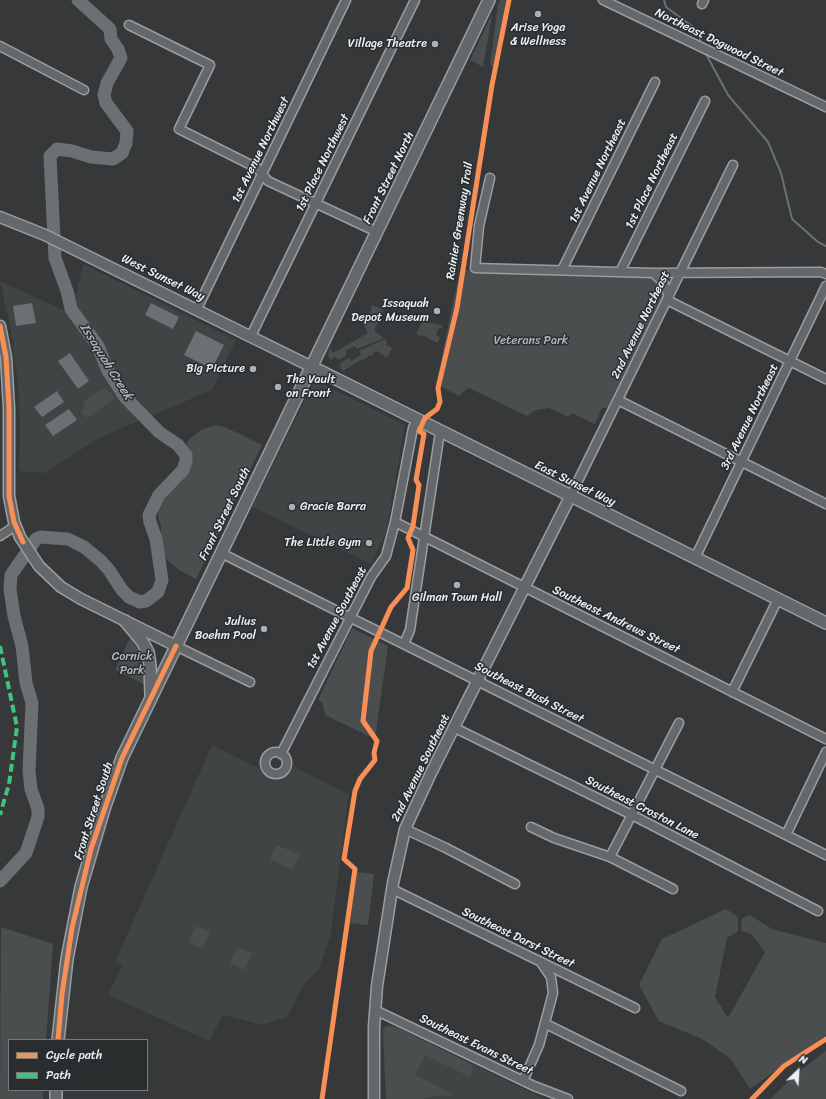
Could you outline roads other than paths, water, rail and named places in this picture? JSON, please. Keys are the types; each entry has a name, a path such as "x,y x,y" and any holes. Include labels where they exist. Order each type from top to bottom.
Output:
{"main road":[{"name":"Front Street North","path":"312,367 489,0"},
{"name":"East Sunset Way","path":"312,367 570,497 826,623"},
{"name":"Front Street South","path":"58,1039 62,994 72,928 91,849 122,758 312,367"},
{"path":"126,621 142,640 148,652 151,697"}],"street":[{"name":"1st Avenue Northwest","path":"197,310 346,0"},
{"name":"1st Place Northwest","path":"251,336 317,204 415,0"},
{"name":"Northeast Dogwood Street","path":"603,0 826,107"},
{"path":"129,24 210,65 179,129 257,168 268,181 377,232"},
{"path":"0,46 84,90"},
{"name":"1st Avenue Northeast","path":"562,270 655,82"},
{"name":"1st Place Northeast","path":"620,272 704,101"},
{"name":"2nd Avenue Northeast","path":"570,497 733,165"},
{"path":"490,178 479,226 474,268 680,274 821,272 826,274"},
{"name":"West Sunset Way","path":"0,217 45,235 312,367"},
{"path":"654,273 663,282 668,298 826,379"},
{"name":"3rd Avenue Northeast","path":"695,558 826,286"},
{"path":"0,326 6,357 9,408 10,430 8,485 16,526 23,542 46,574 61,587 77,597 250,682"},
{"path":"618,400 826,504"},
{"name":"1st Avenue Southeast","path":"281,754 373,573 382,564 386,556 396,522 413,428 417,420"},
{"path":"404,644 410,630 440,432"},
{"name":"2nd Avenue Southeast","path":"374,1099 375,1010 381,955 392,889 405,829 422,791 570,497"},
{"name":"Southeast Andrews Street","path":"396,522 423,537 826,739"},
{"path":"0,536 16,526"},
{"name":"Southeast Bush Street","path":"221,553 826,855"},
{"path":"732,692 778,599"},
{"path":"610,856 679,723"},
{"name":"Southeast Croston Lane","path":"455,728 632,815 818,911"},
{"path":"786,835 826,752"},
{"path":"531,827 554,838 610,856 672,889"},
{"path":"405,829 446,848 515,884"},
{"name":"Southeast Darst Street","path":"392,889 635,1008"},
{"path":"523,1081 546,1024 552,1001 553,986 547,969 535,960"},
{"name":"Southeast Evans Street","path":"375,1010 523,1081 568,1099"},
{"path":"546,1024 681,1091"}],"waterway":[{"name":"Issaquah Creek","path":"0,881 26,853 38,817 38,809 31,789 29,771 32,703 26,683 22,646 14,616 10,589 11,575 36,539 40,537 68,539 84,547 101,561 109,570 122,590 129,597 140,602 146,601 158,592 162,580 156,539 149,515 159,495 183,470 186,461 186,455 178,445 159,432 125,397 108,371 98,346 71,309 67,291 55,258 50,156 57,149 72,151 91,157 113,159 122,153 126,143 127,131 106,103 104,95 107,83 121,58 118,49 111,39 110,29 78,0"},
{"path":"664,0 666,7 696,29 702,44"},
{"path":"705,52 728,95 768,142 781,173 792,219 818,242 826,246"}],"place":[{"name":"Arise Yoga & Wellness","path":"538,14"},
{"name":"Village Theatre","path":"435,44"},
{"name":"Issaquah Depot Museum","path":"437,311"},
{"name":"Big Picture","path":"253,369"},
{"name":"The Vault on Front","path":"278,387"},
{"name":"Gracie Barra","path":"292,507"},
{"name":"The Little Gym","path":"369,543"},
{"name":"Gilman Town Hall","path":"457,585"},
{"name":"Julius Boehm Pool","path":"264,629"}],"park label":[{"name":"Veterans Park","path":"531,341"},
{"name":"Cornick Park","path":"132,664"}]}
